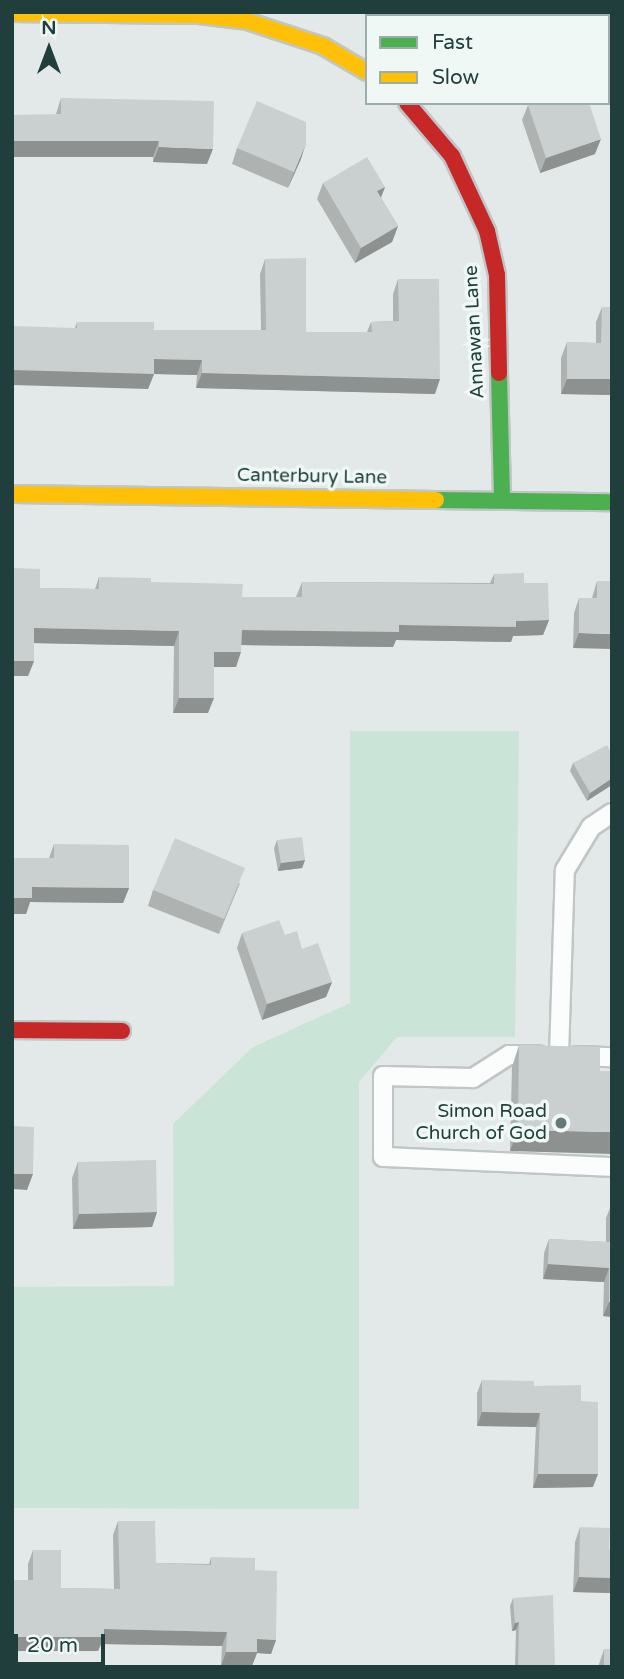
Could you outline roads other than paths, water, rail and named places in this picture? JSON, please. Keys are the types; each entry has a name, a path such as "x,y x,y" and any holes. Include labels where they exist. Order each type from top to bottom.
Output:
{"street":[{"path":"12,13 199,15 247,21 323,46 365,71"},
{"name":"Annawan Lane","path":"409,105 452,156 487,231 497,275 502,500"},
{"name":"Canterbury Lane","path":"12,494 612,502"},
{"path":"12,1030 122,1031"}],"lane":[{"path":"559,1056 565,870 591,827 612,813"},
{"path":"612,1057 509,1055 473,1078 383,1076 383,1157 612,1167"}],"place":[{"name":"Simon Road Church of God","path":"561,1123"}]}
